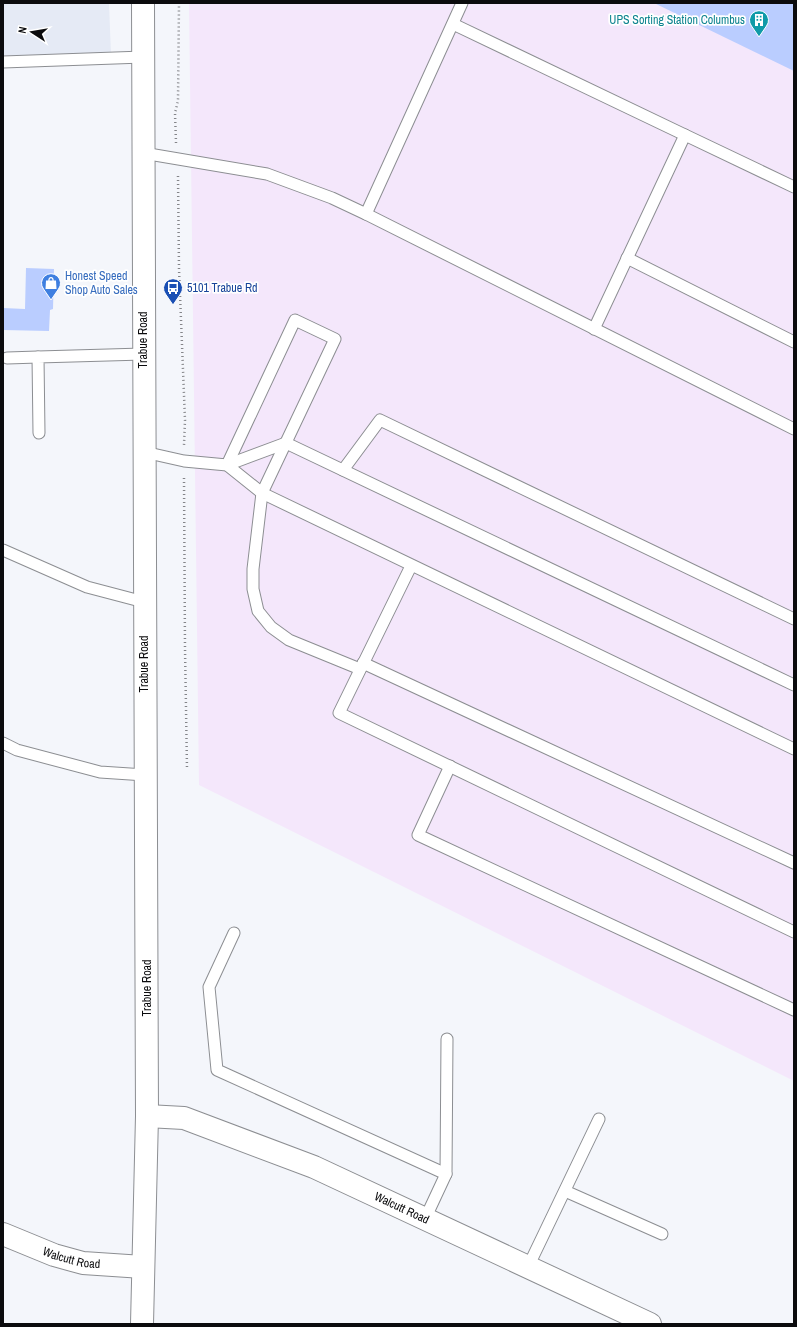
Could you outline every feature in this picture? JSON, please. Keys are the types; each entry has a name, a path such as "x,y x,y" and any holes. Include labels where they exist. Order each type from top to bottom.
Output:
{"main road":[{"name":"Trabue Road","path":"142,1324 147,1116 143,354 143,3"},
{"name":"Walcutt Road","path":"147,1116 184,1118 314,1167 650,1324"},
{"name":"Walcutt Road","path":"4,1236 54,1255 83,1263 143,1267"}],"lane":[{"path":"366,214 462,3"},
{"path":"453,24 794,186"},
{"path":"3,62 143,57"},
{"path":"594,329 685,135"},
{"path":"143,153 267,174 332,198 794,429"},
{"path":"627,258 794,342"},
{"path":"227,465 295,320 335,339 262,493 253,569 254,589 258,610 271,627 289,640 362,666 794,863"},
{"path":"7,358 143,354"},
{"path":"38,357 39,433"},
{"path":"343,470 380,420 794,619"},
{"path":"144,452 184,461 227,465 286,443 794,685"},
{"path":"227,465 262,493 794,749"},
{"path":"3,550 87,587 144,602"},
{"path":"411,566 339,713 794,932"},
{"path":"3,743 17,750 100,772 145,775"},
{"path":"450,766 418,835 794,1010"},
{"path":"234,933 209,987 217,1070 446,1174"},
{"path":"425,1219 446,1174 447,1039"},
{"path":"528,1268 599,1119"},
{"path":"565,1191 662,1234"}],"path":[{"path":"178,3 178,101 175,113 185,420 185,648 187,769"}],"shaded area":[{"path":"3,3 109,3 111,55 3,56"},
{"path":"189,3 794,3 794,1081 199,785"}],"building":[{"name":"UPS Sorting Station Columbus","path":"654,3 794,3 794,71"},
{"path":"26,268 54,269 53,309 50,310 49,331 3,330 3,308 25,309"}],"place":[{"name":"UPS Sorting Station Columbus","path":"759,37"},
{"name":"Honest Speed Shop Auto Sales","path":"51,300"},
{"name":"5101 Trabue Rd","path":"173,305"}]}
